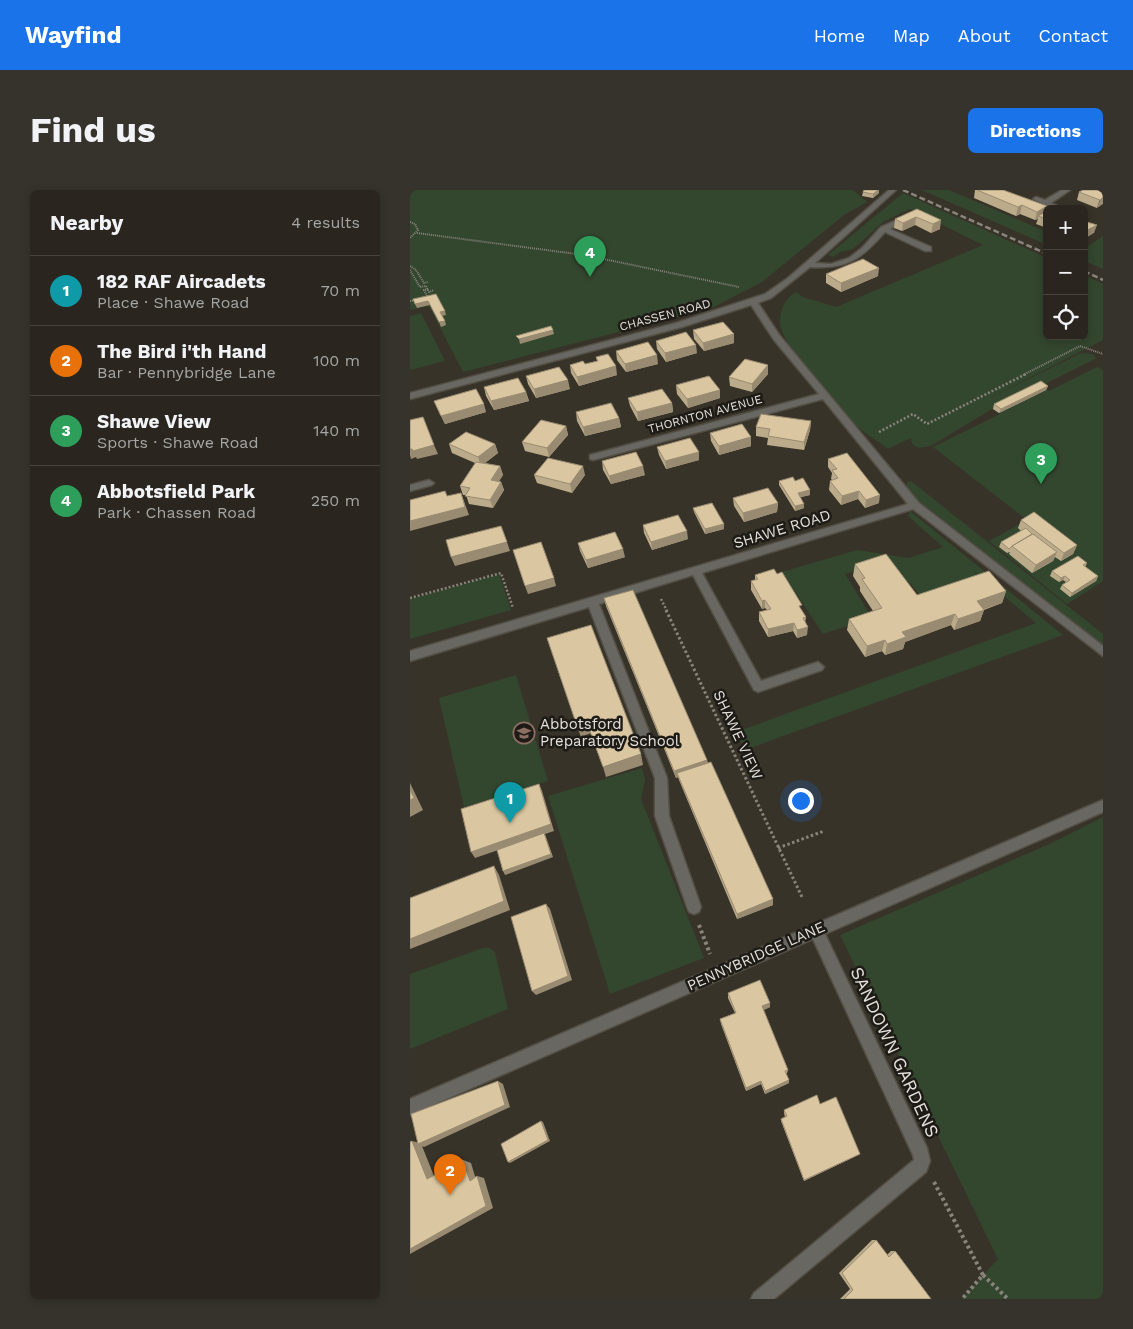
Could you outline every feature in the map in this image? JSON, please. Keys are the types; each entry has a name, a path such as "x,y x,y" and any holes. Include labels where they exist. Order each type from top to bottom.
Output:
{"street":[{"path":"1045,203 1067,190"},
{"name":"CHASSEN ROAD","path":"410,396 679,325 753,302 781,288 890,192"},
{"path":"1036,199 1050,205"},
{"path":"807,265 831,266 852,260 865,250 884,229 910,216"},
{"path":"884,229 928,249"},
{"path":"753,302 777,338 823,396 915,505 1103,652"},
{"name":"THORNTON AVENUE","path":"593,456 823,396"},
{"path":"410,488 429,483"},
{"name":"SHAWE ROAD","path":"410,656 915,505"},
{"path":"696,571 758,687 818,667"},
{"path":"593,602 661,778 662,816 694,908"},
{"name":"PENNYBRIDGE LANE","path":"410,1108 1103,806"},
{"name":"SANDOWN GARDENS","path":"760,1299 920,1166 922,1161 921,1154 816,930"}],"path":[{"path":"410,222 418,227 417,233"},
{"path":"410,238 417,233 584,255 744,288"},
{"path":"410,266 416,270 424,283 428,282"},
{"path":"410,270 420,287 426,286 429,292 434,290"},
{"path":"428,289 424,290 428,298"},
{"path":"410,301 432,297"},
{"path":"860,440 913,414 927,424 1080,346 1103,354"},
{"path":"410,598 501,573 518,625"},
{"name":"SHAWE VIEW","path":"654,584 802,897"},
{"path":"778,848 824,831"},
{"path":"694,908 717,973"},
{"path":"922,1161 983,1276 1008,1299"},
{"path":"962,1299 983,1276"}],"green space":[{"path":"410,190 853,190 867,202 844,215 762,282 712,308 463,372 429,306 410,310"},
{"path":"922,190 949,190 1043,230 1043,243"},
{"path":"903,193 1043,256 1043,340 1088,340 1088,277 1103,284 1103,340 990,398 1081,353 1092,354 1097,358 1041,386 1049,391 1097,367 1103,370 1103,581 1067,604 989,541 1027,520 933,447 1000,414 992,409 931,446 918,448 912,444 911,438 888,449 860,429 839,408 805,368 781,329 782,308 788,298 796,292 803,297 836,307 983,245 910,209 883,222 853,249 840,252 833,257 828,255"},
{"path":"1103,236 1103,269 1088,263 1088,246"},
{"path":"421,313 445,361 410,370 410,316"},
{"path":"911,481 1103,634 1103,646 920,502 907,489 907,482"},
{"path":"910,511 1063,635 745,750 736,732 1036,623 974,571 979,579 924,600 911,584 884,563 845,574 872,618 823,634 782,572 857,550 908,558 943,547 908,516"},
{"path":"499,574 511,610 410,639 410,599"},
{"path":"516,675 548,781 464,807 439,698"},
{"path":"642,768 645,780 641,799 704,958 610,994 548,796"},
{"path":"1103,817 1103,1299 961,1299 998,1259 840,935 1054,842"},
{"path":"483,948 489,948 495,952 508,1009 410,1049 410,974"}],"building":[{"path":"864,190 878,190 873,194 863,192"},
{"path":"977,190 1003,190 1044,205 1043,208 1037,212 1022,205 1018,207"},
{"path":"1083,190 1103,190 1103,197 1100,200 1079,192"},
{"path":"917,209 941,220 933,224 916,217 903,223 895,219"},
{"path":"1088,222 1097,225 1088,230"},
{"path":"863,259 879,268 841,283 826,274"},
{"path":"436,294 445,311 440,312 445,321 439,322 428,301 415,304 413,299"},
{"path":"723,322 734,334 703,343 693,330"},
{"path":"551,326 553,330 519,339 516,336"},
{"path":"686,332 696,345 665,353 656,341"},
{"path":"648,342 657,355 625,364 616,351"},
{"path":"608,354 616,366 577,377 570,365 583,361 585,364 598,361 596,357"},
{"path":"745,359 768,365 752,384 729,377"},
{"path":"559,367 568,380 534,389 526,376"},
{"path":"709,376 720,390 687,399 676,385"},
{"path":"518,378 526,392 491,401 484,387"},
{"path":"1041,381 1048,386 1001,409 994,404"},
{"path":"476,389 484,404 441,416 434,401"},
{"path":"662,389 672,403 637,412 628,398"},
{"path":"611,403 619,418 583,427 576,412"},
{"path":"761,414 811,421 804,442 768,436 770,429 756,427"},
{"path":"423,417 434,445 413,451 410,449 410,420"},
{"path":"541,420 566,426 547,448 522,442"},
{"path":"742,424 751,437 719,446 710,433"},
{"path":"466,432 495,444 478,457 449,444"},
{"path":"690,438 699,452 665,461 657,447"},
{"path":"636,452 643,466 609,476 602,461"},
{"path":"847,453 880,495 866,500 859,491 842,496 830,481 838,478 832,470 837,469 828,459"},
{"path":"548,458 583,466 570,484 534,475"},
{"path":"476,462 500,466 491,480 501,482 490,500 465,496 470,488 460,486"},
{"path":"793,477 795,481 803,478 810,490 798,493 804,504 795,506 779,481"},
{"path":"768,488 778,503 743,513 733,498"},
{"path":"445,491 447,496 461,493 465,507 410,521 410,500"},
{"path":"712,503 724,524 705,529 693,508"},
{"path":"1034,512 1077,545 1064,553 1021,520"},
{"path":"678,515 687,531 651,542 643,525"},
{"path":"501,526 507,542 451,557 446,540"},
{"path":"1026,528 1032,534 1009,549 1001,542"},
{"path":"615,532 623,549 586,560 578,543"},
{"path":"1033,534 1057,552 1036,565 1012,546"},
{"path":"541,542 554,578 525,586 513,550"},
{"path":"886,554 917,595 989,571 1006,591 977,601 984,610 958,619 955,614 902,632 906,637 887,644 885,640 867,646 849,619 882,608 862,579 865,578 855,564"},
{"path":"1078,556 1087,563 1083,565 1098,576 1072,593 1062,585 1070,580 1065,576 1061,578 1052,571"},
{"path":"774,569 777,574 782,572 802,605 799,606 806,617 803,618 808,627 797,630 794,623 768,629 759,612 771,609 765,600 762,601 751,581 758,579 755,575"},
{"path":"633,590 707,760 674,771 604,598"},
{"path":"591,625 641,754 603,767 587,723 577,726 547,638"},
{"path":"711,762 773,899 737,914 677,773"},
{"path":"539,784 551,824 471,852 461,809"},
{"path":"410,790 414,798 410,800"},
{"path":"544,833 551,854 503,871 497,850"},
{"path":"494,866 504,901 410,939 410,898"},
{"path":"546,904 568,976 532,991 511,917"},
{"path":"760,980 770,1003 762,1006 788,1070 785,1071 789,1080 765,1091 761,1081 746,1088 720,1019 736,1013 728,993"},
{"path":"498,1081 505,1105 418,1144 411,1114"},
{"path":"817,1095 820,1104 836,1097 860,1154 804,1180 781,1119 787,1116 784,1110"},
{"path":"541,1121 548,1140 508,1162 501,1144"},
{"path":"412,1141 427,1179 463,1160 470,1181 477,1176 486,1206 410,1249 410,1142"},
{"path":"876,1240 889,1257 895,1251 931,1299 844,1299 853,1290 842,1273"}],"railway":[{"path":"903,190 1043,252"},
{"path":"1088,273 1103,280"}],"place":[{"name":"Abbotsfield Park","path":"590,277"},
{"name":"Shawe View","path":"1041,484"},
{"name":"Abbotsford Preparatory School","path":"524,733"},
{"name":"182 RAF Aircadets","path":"510,823"},
{"name":"The Bird i'th Hand","path":"450,1195"}]}
